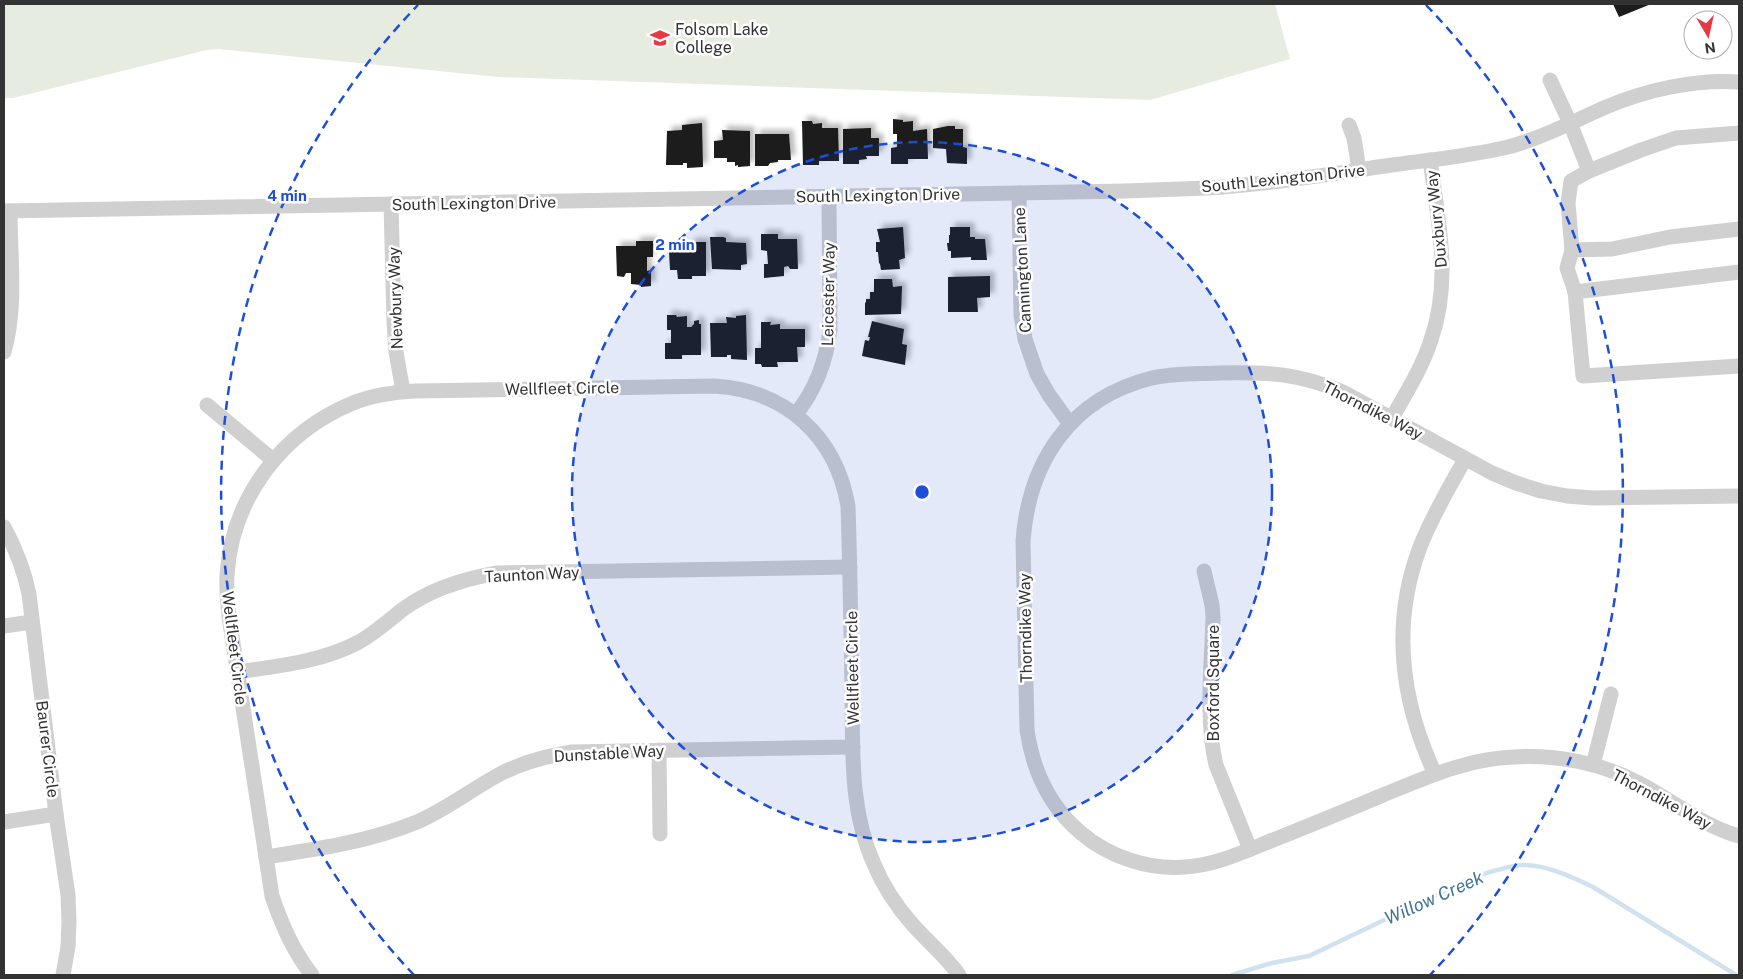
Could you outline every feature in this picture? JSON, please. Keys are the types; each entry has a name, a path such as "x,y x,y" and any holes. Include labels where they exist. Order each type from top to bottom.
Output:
{"street":[{"path":"1550,80 1589,171"},
{"name":"South Lexington Drive","path":"7,211 1208,188 1292,180 1430,160 1509,146 1542,136 1608,106 1664,89 1698,84 1739,82"},
{"path":"1348,125 1354,138 1359,170"},
{"path":"1739,133 1676,138 1640,150 1589,171 1571,181 1568,203 1572,250 1567,268 1575,292 1583,376 1739,366"},
{"name":"Duxbury Way","path":"1392,418 1423,361 1434,333 1442,296 1442,251 1430,160"},
{"name":"Cannington Lane","path":"1019,193 1021,315 1025,339 1037,374 1070,424"},
{"name":"Leicester Way","path":"796,414 813,389 822,370 827,350 830,330 829,196"},
{"name":"Newbury Way","path":"392,204 394,321 396,352 403,391"},
{"path":"4,352 11,300 7,211"},
{"path":"1572,250 1612,249 1670,237 1739,229"},
{"path":"1575,292 1739,272"},
{"name":"Thorndike Way","path":"1739,496 1593,498 1541,491 1492,473 1326,384 1296,376 1254,372 1175,374 1152,378 1130,385 1090,407 1070,424 1048,452 1038,473 1024,518 1023,541 1027,730 1030,751 1036,771 1045,790 1070,824 1103,849 1122,857 1142,864 1163,867 1205,865 1225,859 1435,774 1488,759 1514,757 1566,759 1593,765 1640,783 1712,825 1739,836"},
{"name":"Wellfleet Circle","path":"312,975 283,928 272,896 227,595 227,574 232,543 241,513 250,494 273,460 294,437 327,414 354,402 383,394 403,391 714,386 742,389 756,393 796,414 821,440 842,478 848,506 853,747 858,818 874,864 898,906 913,926 947,960 958,975"},
{"path":"207,404 273,460"},
{"path":"1435,774 1417,730 1407,692 1403,663 1406,605 1411,576 1420,548 1431,521 1465,458"},
{"name":"Baurer Circle","path":"4,527 15,546 24,572 68,895 68,947 62,975"},
{"name":"Taunton Way","path":"237,672 312,660 337,652 360,642 424,596 472,577 497,573 850,566"},
{"name":"Boxford Square","path":"1204,571 1213,617 1210,722 1213,750 1216,764 1250,849"},
{"path":"4,626 32,622"},
{"path":"1593,765 1611,694"},
{"name":"Dunstable Way","path":"266,857 344,845 381,835 418,821 452,804 499,774 547,756 572,752 853,747"},
{"path":"659,750 660,834"},
{"path":"4,822 56,814"}],"shaded area":[{"name":"Folsom Lake College","path":"4,4 1275,4 1290,59 1150,100 499,77 219,49 207,50 13,98 4,98"}],"building":[{"path":"1613,4 1651,4 1619,17"},
{"path":"893,119 903,120 903,122 913,121 913,131 927,129 928,159 908,159 908,164 891,164 891,148 897,147 897,134 893,134"},
{"path":"802,121 812,121 813,124 822,123 822,128 838,128 839,161 819,161 819,165 803,165"},
{"path":"702,123 703,167 687,168 687,163 683,163 683,165 666,165 667,131 682,130 682,125"},
{"path":"955,126 955,129 963,129 963,147 967,148 967,164 947,163 946,149 933,148 933,129"},
{"path":"871,128 871,138 879,138 879,156 866,156 867,159 859,160 859,164 843,164 843,129"},
{"path":"722,130 750,131 750,166 738,167 738,165 735,166 735,162 727,162 727,158 714,158 714,141 723,140"},
{"path":"755,134 789,134 791,160 778,160 778,162 770,163 768,166 755,166"},
{"path":"903,227 905,258 899,260 900,269 881,270 878,252 876,252 876,242 880,242 877,229"},
{"path":"950,227 970,227 970,237 985,239 987,260 971,260 971,257 951,258 951,251 948,251 947,243 949,243"},
{"path":"761,234 778,234 778,239 797,239 798,269 790,269 788,266 784,267 784,276 764,278 764,264 768,264 767,251 761,250"},
{"path":"710,237 723,237 726,238 726,242 746,243 747,264 741,265 741,270 712,269"},
{"path":"636,241 653,241 653,257 647,257 647,271 651,270 651,286 641,287 641,285 631,284 631,273 626,273 624,277 617,276 616,246 636,246"},
{"path":"691,242 706,242 706,276 678,279 677,270 670,270 669,251 682,251 683,247 690,247"},
{"path":"990,276 990,297 977,298 978,312 948,312 948,277"},
{"path":"874,279 892,279 893,287 902,286 901,314 865,315 866,299 870,299 870,292 874,292"},
{"path":"667,315 687,316 687,327 691,327 694,321 699,320 699,324 701,324 701,355 682,355 682,359 665,359 665,343 671,343 671,330 667,330"},
{"path":"746,315 747,360 731,359 731,355 727,355 727,357 711,357 710,323 727,323 726,317 736,318 736,316"},
{"path":"872,321 904,329 902,344 907,345 905,365 862,356 865,340 869,341 870,337 868,337"},
{"path":"761,322 771,322 770,325 780,324 780,329 805,329 805,347 797,347 798,362 777,362 778,367 762,367 761,364 755,364 755,348 761,348"}],"waterway":[{"name":"Willow Creek","path":"1232,975 1272,963 1309,956 1474,877 1523,865 1550,869 1593,887 1736,975"}],"place":[{"name":"Folsom Lake College","path":"660,38"}]}
